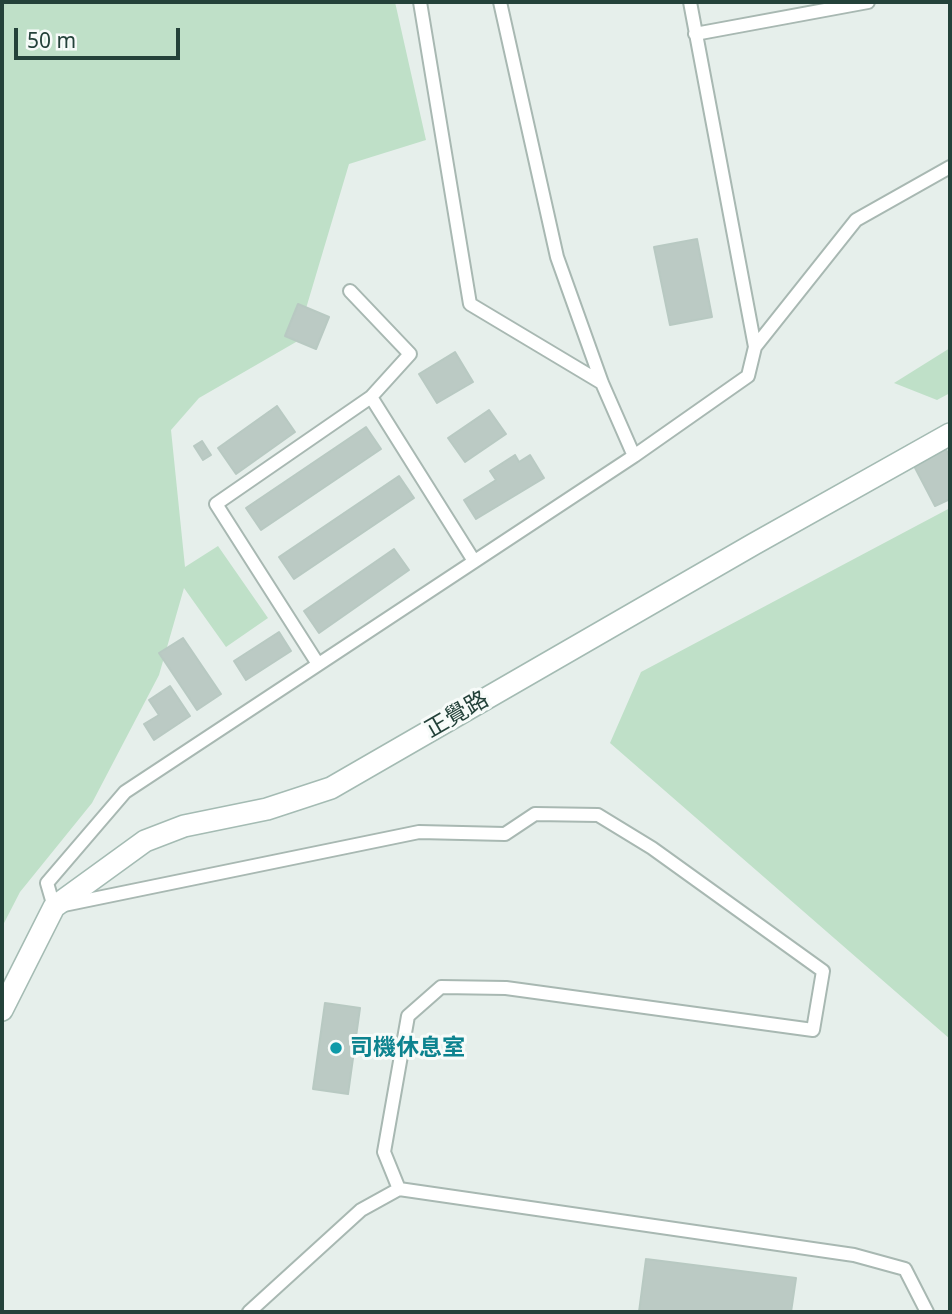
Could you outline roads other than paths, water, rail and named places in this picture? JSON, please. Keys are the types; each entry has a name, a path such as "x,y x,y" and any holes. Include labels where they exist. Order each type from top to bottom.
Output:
{"street":[{"name":"正覺路","path":"2,1010 54,907 145,841 184,826 267,810 331,788 950,434"}],"lane":[{"path":"420,2 470,304 602,383"},
{"path":"500,2 557,257 602,383 634,456"},
{"path":"399,1189 384,1152 408,1016 441,987 506,988 813,1030 823,971 652,848 598,815 535,814 505,834 419,832 54,907 47,883 125,792 634,456 748,376 755,347 690,2"},
{"path":"695,34 867,2"},
{"path":"755,347 856,220 950,167"},
{"path":"318,664 216,504 371,397 410,354 350,291"},
{"path":"371,397 474,561"},
{"path":"249,1312 360,1210 399,1189 855,1255 905,1269 927,1312"},
{"path":"263,1312 265,1298"}],"place":[{"name":"司機休息室","path":"336,1048"}]}
